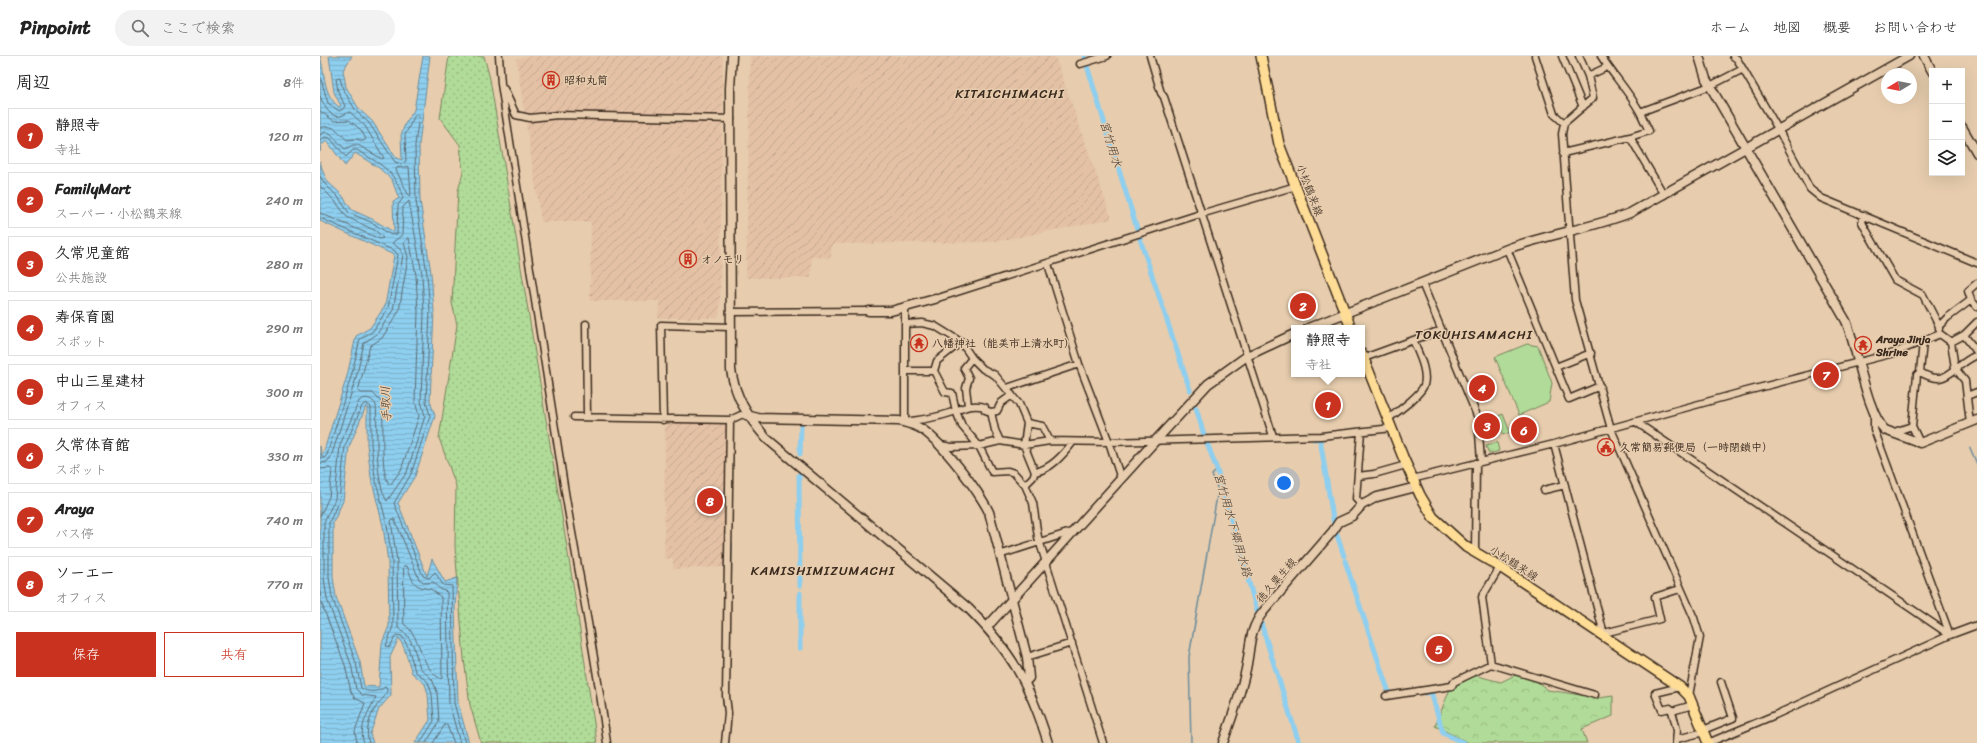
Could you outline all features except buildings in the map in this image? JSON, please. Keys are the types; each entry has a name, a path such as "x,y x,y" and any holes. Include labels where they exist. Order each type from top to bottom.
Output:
{"main road":[{"name":"小松鶴来線","path":"1261,56 1279,144 1350,325"},
{"name":"小松鶴来線","path":"1365,361 1406,465 1414,483 1434,517 1466,547 1500,567 1680,687 1689,696 1708,743"}],"street":[{"path":"499,56 501,84 553,416 587,607 606,743"},
{"path":"732,56 731,370 734,388 744,415 766,438 968,608 987,627 1011,658 1026,682 1037,707 1048,743"},
{"path":"1080,64 1107,56"},
{"path":"1150,56 1273,436"},
{"path":"1535,56 1554,114 1564,123"},
{"path":"1562,56 1583,107"},
{"path":"1579,56 1588,76 1593,98 1564,123 1562,134 1568,232 1575,300 1611,429 1694,618 1700,637 1689,696"},
{"path":"1563,153 1649,131 1632,97 1607,67 1602,56"},
{"path":"1699,56 1702,70 1710,86 1846,321 1874,414 1880,426 1891,433 1920,443 1973,421 1965,381 1955,368 1951,342 1940,334 1939,326 1923,296 1895,280 1862,222 1864,215"},
{"path":"1733,56 1737,59 1743,69 1775,131 1810,189 1821,198 1977,263"},
{"path":"1315,325 1507,249 1614,220 1664,195 1909,56"},
{"path":"1924,56 1930,68"},
{"path":"1588,76 1607,67"},
{"path":"1640,112 1710,86 1743,69"},
{"path":"501,84 516,115 530,118 558,116 731,119"},
{"path":"1965,131 1977,153"},
{"path":"1630,137 1664,195"},
{"path":"730,312 891,311 905,308 1296,186"},
{"path":"1507,249 1570,399 1600,386"},
{"path":"1048,264 1079,364 1109,442 1121,479"},
{"path":"1422,282 1478,418 1479,463 1475,552"},
{"path":"1977,282 1968,291 1971,300 1977,307"},
{"path":"1939,326 1971,300"},
{"path":"905,308 905,422"},
{"path":"1951,342 1964,335 1977,322"},
{"path":"906,324 922,323 935,326 961,342 972,358 983,369 995,375 1019,404 1027,423 1024,445 1035,472 1033,477 1024,484"},
{"path":"586,324 587,417"},
{"path":"663,420 661,325 730,327"},
{"path":"1365,355 1441,330"},
{"path":"1414,483 1479,463 1894,353 1940,334"},
{"path":"987,627 1208,384 1247,356 1291,335"},
{"path":"1964,335 1977,352"},
{"path":"941,446 979,446 1000,441 1024,445 1050,441 1109,442 1273,436 1322,436 1361,432 1390,424 1424,386 1424,368 1413,340"},
{"path":"961,342 937,361 934,371 945,392 952,393 956,411 962,426 979,446 992,472 1008,471 1014,473 1024,484 1033,503 1039,541 1047,562 1103,743"},
{"path":"1920,443 1912,426 1917,375 1920,372 1923,342"},
{"path":"1556,367 1591,353"},
{"path":"1920,372 1932,378 1944,378 1955,368 1977,356"},
{"path":"968,406 966,388 969,378 964,368 972,358"},
{"path":"1007,388 1079,364"},
{"path":"905,371 934,371"},
{"path":"1967,396 1977,392"},
{"path":"905,422 940,416 975,404 985,407 985,410 991,412 997,411 1001,403 1012,395"},
{"path":"991,412 995,430 1000,441"},
{"path":"1874,414 1874,429 1950,635"},
{"path":"574,417 663,420 730,420 744,415 758,418 886,419 905,422 924,431 941,446 984,502 989,512 1027,658 1029,678 1026,682"},
{"path":"725,743 728,713 726,696 730,420"},
{"path":"1636,422 1950,635"},
{"path":"1027,423 1042,426 1050,441"},
{"path":"1891,433 1912,426"},
{"path":"1361,432 1356,499 1362,505"},
{"path":"1035,472 1043,471 1061,457 1072,442"},
{"path":"1554,444 1605,636 1660,619 1655,597 1680,589"},
{"path":"1358,476 1374,474 1406,465"},
{"name":"徳久粟生線","path":"1223,743 1242,683 1246,668 1249,640 1257,619 1333,531 1339,522 1352,516 1362,505 1377,497 1414,483"},
{"path":"1544,490 1565,485"},
{"path":"999,554 1074,531"},
{"path":"1492,664 1482,597 1500,567"},
{"path":"1708,743 1775,715 1950,635 1977,625"},
{"path":"1027,658 1072,643"},
{"path":"1386,696 1452,686 1454,682 1492,664 1595,695"},
{"path":"1672,711 1677,741 1733,718 1721,682"},
{"path":"1680,687 1655,693 1662,710 1670,708 1672,711 1693,705"}],"shaded area":[{"path":"529,56 723,56 720,313 717,318 658,318 659,301 590,301 591,222 541,222 516,59"},
{"path":"750,56 1055,56 1112,219 994,242 832,244 831,258 812,257 811,278 746,278"},
{"path":"665,422 726,423 725,567 673,569 673,559 664,558"}],"green space":[{"path":"449,56 484,56 490,79 573,584 597,743 481,743 470,705 464,659 455,547 456,486 439,438 457,325 452,303 458,191 463,172 460,145 440,118"},
{"path":"1527,344 1538,346 1552,383 1549,402 1519,415 1495,357"},
{"path":"1503,414 1510,432 1503,435 1496,417"},
{"path":"1497,442 1499,451 1489,454 1486,446"},
{"path":"1523,671 1548,690 1599,698 1613,696 1613,716 1582,729 1587,743 1469,743 1435,726 1450,689 1473,675 1501,682"}],"water":[{"name":"手取川","path":"320,56 327,90 334,102 339,107 341,106 334,92 329,56 352,56 343,70 346,87 359,109 372,121 396,158 402,160 401,135 405,124 414,110 423,56 430,56 419,145 420,200 431,273 434,312 430,401 435,416 415,476 398,503 427,576 432,559 445,582 457,578 455,608 458,703 469,743 415,743 430,720 428,694 425,684 412,673 404,648 399,638 390,657 391,695 379,709 370,734 373,743 320,743 320,446 322,457 347,376 356,336 370,328 385,306 394,255 320,221 320,161 328,182 342,195 352,210 372,219 394,232 393,201 399,199 392,180 379,168 355,153 345,166 327,141 321,145 320,152","holes":["367,404 367,444 371,477 383,526 388,562 389,626 382,643 379,687 364,686 360,662 336,597 333,577 333,523 343,501 349,447"]}],"waterway":[{"name":"宮竹用水","path":"1084,56 1138,232"},
{"name":"宮竹用水下郷用水路","path":"1140,239 1190,390"},
{"name":"宮竹用水下郷用水路","path":"1196,408 1204,435"},
{"path":"800,454 801,426"},
{"path":"1314,439 1320,439 1334,525"},
{"name":"宮竹用水下郷用水路","path":"1206,440 1217,470 1257,611"},
{"path":"1970,448 1977,464"},
{"path":"1191,743 1189,657 1218,490 1212,475 1217,470"},
{"path":"799,475 800,586"},
{"path":"1337,535 1344,556"},
{"path":"731,585 732,543"},
{"path":"1345,561 1388,690"},
{"path":"800,593 800,648"},
{"name":"宮竹用水下郷用水路","path":"1260,620 1299,743"},
{"path":"1425,693 1431,692 1443,733 1464,743"}],"place":[{"name":"昭和丸筒","path":"551,80"},
{"name":"オノモリ","path":"688,259"},
{"name":"FamilyMart","path":"1303,306"},
{"name":"八幡神社（能美市上清水町）","path":"919,343"},
{"name":"Araya Jinja Shrine","path":"1863,345"},
{"name":"Araya","path":"1826,375"},
{"name":"寿保育園","path":"1482,388"},
{"name":"静照寺","path":"1328,405"},
{"name":"久常児童館","path":"1487,426"},
{"name":"久常体育館","path":"1524,430"},
{"name":"久常簡易郵便局（一時閉鎖中）","path":"1606,447"},
{"name":"ソーエー","path":"710,501"},
{"name":"中山三星建材","path":"1439,649"}],"district":[{"name":"KITAICHIMACHI","path":"1010,93"},
{"name":"TOKUHISAMACHI","path":"1474,334"},
{"name":"KAMISHIMIZUMACHI","path":"823,570"}]}
